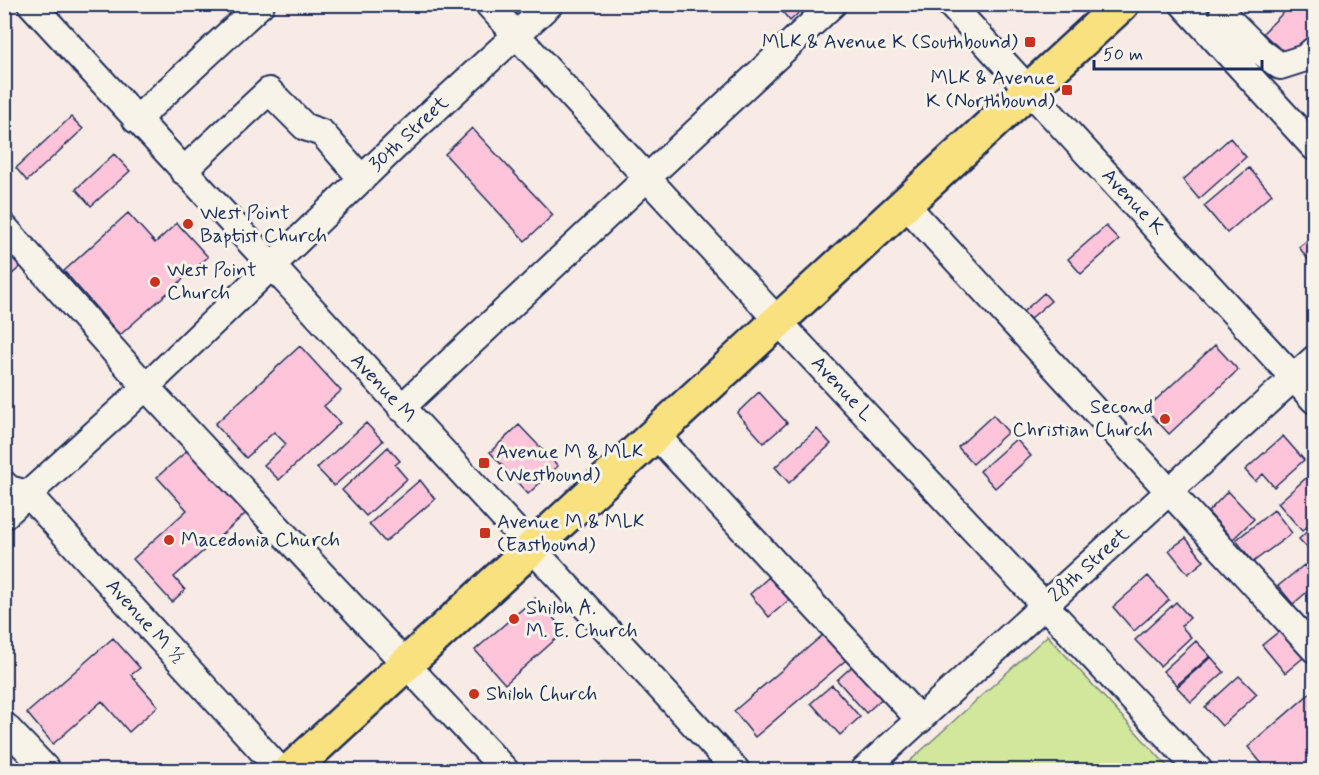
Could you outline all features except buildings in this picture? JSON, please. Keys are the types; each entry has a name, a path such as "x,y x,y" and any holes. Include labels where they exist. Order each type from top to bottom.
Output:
{"main road":[{"path":"291,771 1122,4"}],"street":[{"name":"Avenue M","path":"31,4 736,771"},
{"name":"Avenue L","path":"488,4 778,321 1199,771"},
{"name":"30th Street","path":"146,387 362,179 550,4"},
{"path":"401,408 833,4"},
{"name":"Avenue K","path":"950,4 1314,399"},
{"path":"1183,4 1221,16 1280,66 1305,58 1314,50"},
{"path":"136,120 243,10"},
{"path":"1221,16 1314,147"},
{"path":"183,171 269,91 305,127 322,133 362,179"},
{"path":"905,204 1314,649"},
{"path":"4,227 146,387 505,771"},
{"name":"28th Street","path":"864,771 1314,359"},
{"path":"4,516 146,387"},
{"path":"655,434 920,720"},
{"name":"Avenue M ½","path":"4,484 9,489 28,494 280,771"},
{"path":"4,725 47,771"}],"green space":[{"path":"1047,636 1171,770 900,770"}],"place":[{"name":"MLK & Avenue K (Southbound)","path":"1030,42"},
{"name":"MLK & Avenue K (Northbound)","path":"1067,90"},
{"name":"West Point Baptist Church","path":"188,224"},
{"name":"West Point Church","path":"155,282"},
{"name":"Second Christian Church","path":"1165,419"},
{"name":"Avenue M & MLK (Westbound)","path":"484,463"},
{"name":"Avenue M & MLK (Eastbound)","path":"485,533"},
{"name":"Macedonia Church","path":"169,540"},
{"name":"Shiloh A. M. E. Church","path":"514,619"},
{"name":"Shiloh Church","path":"474,694"}]}
